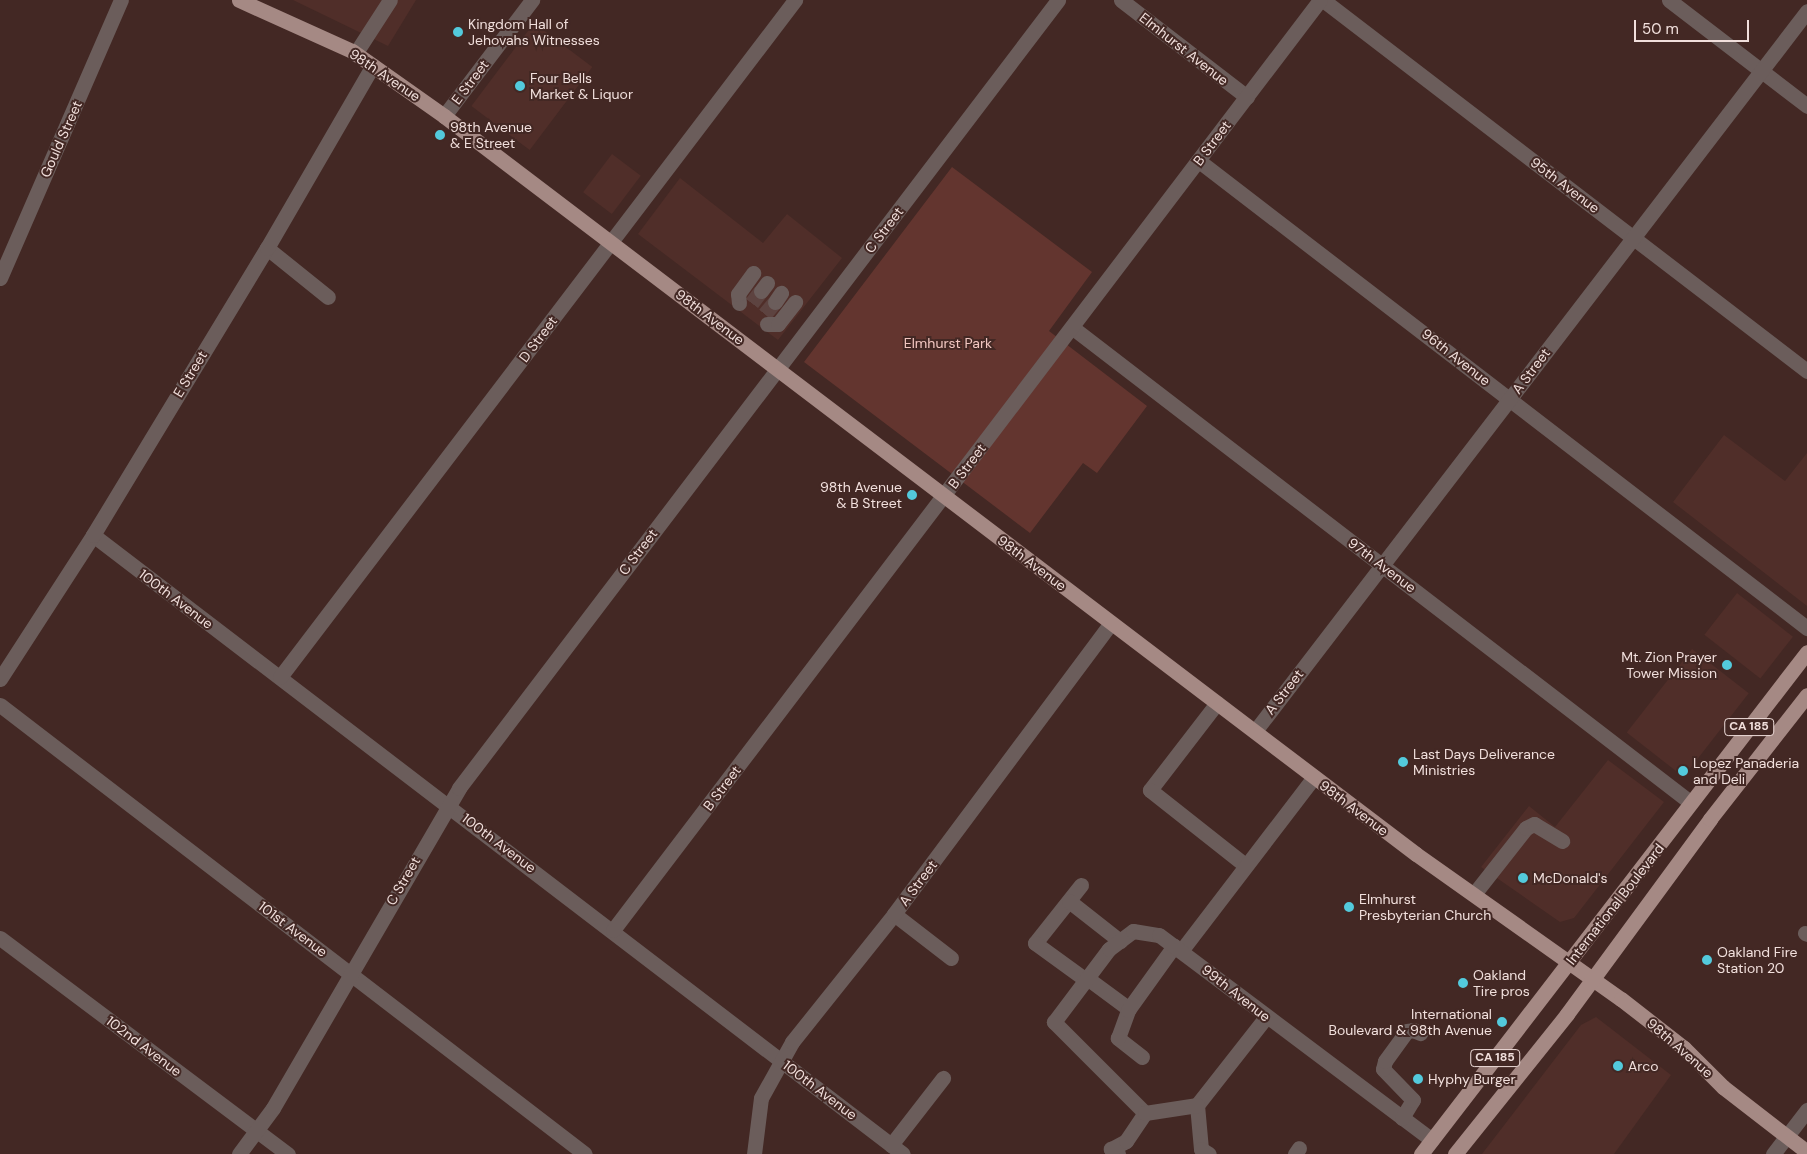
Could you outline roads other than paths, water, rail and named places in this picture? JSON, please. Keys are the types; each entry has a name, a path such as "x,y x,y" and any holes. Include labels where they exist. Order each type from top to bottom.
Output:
{"main road":[{"name":"98th Avenue","path":"239,0 355,54 444,116 1314,778 1592,979 1684,1048 1723,1087 1807,1152"},
{"name":"International Boulevard","path":"1421,1154 1807,652"},
{"name":"International Boulevard","path":"1455,1154 1592,979 1710,819 1807,695"}],"street":[{"name":"Gould Street","path":"0,278 121,0"},
{"path":"355,54 390,0"},
{"name":"E Street","path":"444,116 532,0"},
{"name":"D Street","path":"280,677 795,0"},
{"name":"C Street","path":"239,1154 257,1130 351,974 448,805 1058,0"},
{"name":"Elmhurst Avenue","path":"1121,0 1247,97"},
{"name":"B Street","path":"613,930 1322,0"},
{"name":"95th Avenue","path":"1322,0 1807,371"},
{"path":"1669,0 1807,106"},
{"name":"A Street","path":"1254,731 1807,10"},
{"name":"E Street","path":"0,679 93,535 267,248 373,65"},
{"name":"96th Avenue","path":"1199,161 1807,628"},
{"path":"267,248 328,297"},
{"path":"753,273 738,294 753,298"},
{"path":"770,310 778,324 795,302"},
{"name":"97th Avenue","path":"1073,328 1690,802"},
{"name":"100th Avenue","path":"93,535 613,930 897,1149"},
{"name":"A Street","path":"754,1154 761,1098 780,1060 835,985 894,914 1111,623"},
{"path":"1217,703 1150,790 1245,864"},
{"name":"101st Avenue","path":"0,706 584,1154"},
{"path":"1142,1057 1118,1038 1129,1009 1314,778"},
{"path":"1474,894 1526,828 1534,824 1562,841"},
{"path":"1082,885 1036,943 1129,1009"},
{"path":"1069,900 1120,941"},
{"path":"894,914 951,958"},
{"name":"99th Avenue","path":"1145,1113 1054,1022 1109,949 1133,931 1160,935 1266,1017 1432,1140"},
{"name":"102nd Avenue","path":"0,938 288,1154"},
{"path":"1118,1154 1111,1149 1126,1141 1145,1113 1197,1104 1266,1017"},
{"path":"1402,1118 1413,1100 1388,1078 1383,1070 1385,1061 1407,1031 1414,1030 1420,1033"},
{"path":"897,1149 943,1078"},
{"path":"1197,1104 1202,1152"},
{"path":"1773,1154 1807,1110"}],"tunnel":[{"path":"752,303 761,291"},
{"path":"765,314 775,302"}],"place":[{"name":"Kingdom Hall of Jehovahs Witnesses","path":"458,32"},
{"name":"Four Bells Market & Liquor","path":"520,86"},
{"name":"98th Avenue & E Street","path":"440,135"},
{"name":"98th Avenue & B Street","path":"912,495"},
{"name":"Mt. Zion Prayer Tower Mission","path":"1727,665"},
{"name":"Last Days Deliverance Ministries","path":"1403,762"},
{"name":"Lopez Panaderia and Deli","path":"1683,771"},
{"name":"McDonald's","path":"1523,878"},
{"name":"Elmhurst Presbyterian Church","path":"1349,907"},
{"name":"Oakland Fire Station 20","path":"1707,960"},
{"name":"Oakland Tire pros","path":"1463,983"},
{"name":"International Boulevard & 98th Avenue","path":"1502,1022"},
{"name":"Arco","path":"1618,1066"},
{"name":"Hyphy Burger","path":"1418,1079"}],"park label":[{"name":"Elmhurst Park","path":"948,343"}]}
